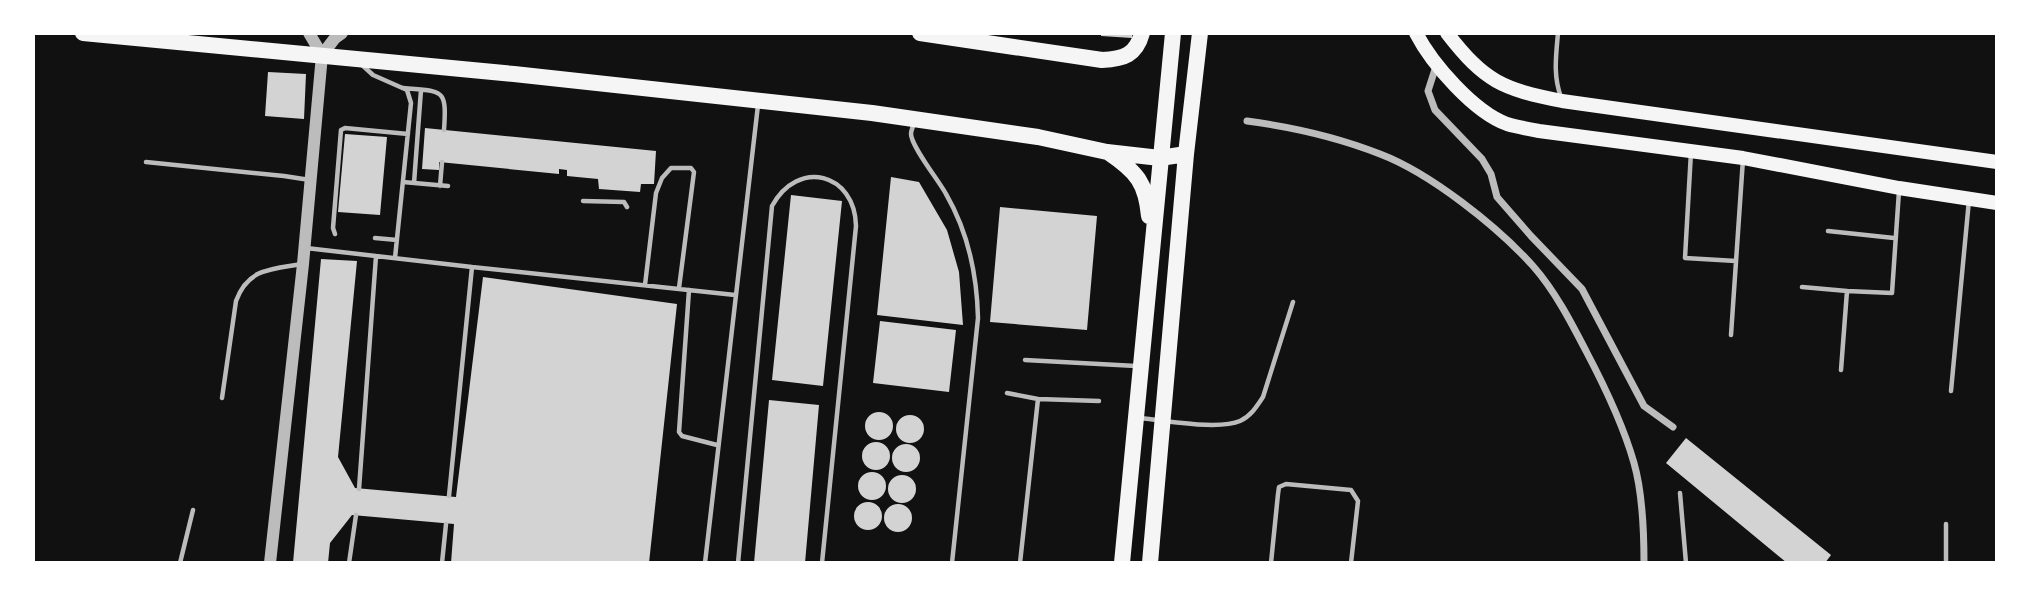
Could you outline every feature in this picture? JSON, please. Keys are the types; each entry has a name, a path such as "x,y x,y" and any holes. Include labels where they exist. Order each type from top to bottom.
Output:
{"main road":[{"path":"83,33 758,100 1038,137 1107,152 1160,158 1186,154"},
{"path":"920,33 1102,60 1130,55 1138,47 1142,33"},
{"path":"1122,563 1173,33"},
{"path":"1150,563 1186,154 1200,33"},
{"path":"1416,33 1451,81 1482,109 1506,124 1539,131 1743,158 1899,188 1997,203"},
{"path":"1447,33 1470,63 1496,83 1529,95 1562,102 1997,162"},
{"path":"1107,152 1125,164 1141,180 1148,202 1151,254"}],"street":[{"path":"309,33 322,55"},
{"path":"270,563 305,248 322,55 342,33"},
{"path":"1437,62 1428,92 1435,110 1482,159 1491,174 1497,197 1582,289 1644,406 1673,427"},
{"path":"1247,121 1318,133 1382,154 1424,177 1472,211 1533,266 1564,309 1620,421 1635,465 1644,538 1644,563"}],"lane":[{"path":"1558,33 1556,82 1562,102"},
{"path":"355,59 373,75 402,88 409,94 411,103 395,258"},
{"path":"402,88 436,91 443,96 446,103 444,130"},
{"path":"414,183 421,90"},
{"path":"705,563 758,100"},
{"path":"915,119 911,133 914,145 947,195 961,224 978,290 978,318 952,563"},
{"path":"335,234 333,228 341,130 345,128 408,134"},
{"path":"1692,152 1685,258 1736,261"},
{"path":"1731,335 1743,158"},
{"path":"146,162 311,181"},
{"path":"440,186 442,162"},
{"path":"645,285 658,184 674,167 691,168 694,172 679,288"},
{"path":"738,563 772,206 779,193 789,184 816,176 842,187 851,198 856,212 822,563"},
{"path":"403,182 449,186"},
{"path":"1802,287 1892,293 1899,188"},
{"path":"1951,391 1969,199"},
{"path":"583,201 624,202 627,207"},
{"path":"1828,231 1894,238"},
{"path":"375,237 397,240"},
{"path":"305,248 734,295"},
{"path":"359,489 376,256"},
{"path":"222,398 236,301 241,287 261,270 303,264"},
{"path":"449,496 472,267"},
{"path":"690,290 679,432 682,436 717,445"},
{"path":"1841,370 1847,291"},
{"path":"1136,417 1229,424 1241,420 1255,410 1263,397 1293,302"},
{"path":"1025,360 1140,366"},
{"path":"1007,393 1038,399 1099,401"},
{"path":"1020,563 1038,399"},
{"path":"1271,563 1279,487 1286,484 1351,490 1356,495 1358,501 1351,563"},
{"path":"1680,493 1686,563"},
{"path":"180,563 193,510"},
{"path":"349,563 356,515"},
{"path":"443,563 446,524"},
{"path":"1946,524 1947,563"}],"building":[{"path":"1101,33 1132,33 1132,38 1101,36"},
{"path":"268,72 306,74 304,119 265,116"},
{"path":"425,128 656,151 654,184 641,184 640,192 599,189 598,179 567,176 567,170 559,169 559,174 439,162 439,170 422,169"},
{"path":"345,134 387,137 380,215 338,212"},
{"path":"891,177 919,182 947,230 959,272 963,325 877,315"},
{"path":"791,195 842,201 823,386 772,380"},
{"path":"1000,207 1097,216 1087,330 990,322"},
{"path":"321,259 357,261 338,457 355,488 456,497 483,277 677,304 649,563 451,563 454,524 352,515 330,543 328,563 293,563"},
{"path":"880,321 956,330 949,392 873,383"},
{"path":"769,400 819,405 805,563 754,563"},
{"path":"879,412 889,416 893,426 889,436 879,440 869,436 865,426 869,416"},
{"path":"910,415 920,419 924,429 920,439 910,443 900,439 896,429 900,419"},
{"path":"1686,438 1831,555 1825,563 1787,563 1666,463"},
{"path":"876,442 886,446 890,456 886,466 876,470 866,466 862,456 866,446"},
{"path":"906,444 916,448 920,458 916,468 906,472 896,468 892,458 896,448"},
{"path":"872,472 882,476 886,486 882,496 872,500 862,496 858,486 862,476"},
{"path":"902,475 912,479 916,489 912,499 902,503 892,499 888,489 892,479"},
{"path":"868,502 878,506 882,516 878,526 868,530 858,526 854,516 858,506"},
{"path":"898,504 908,508 912,518 908,528 898,532 888,528 884,518 888,508"}]}
